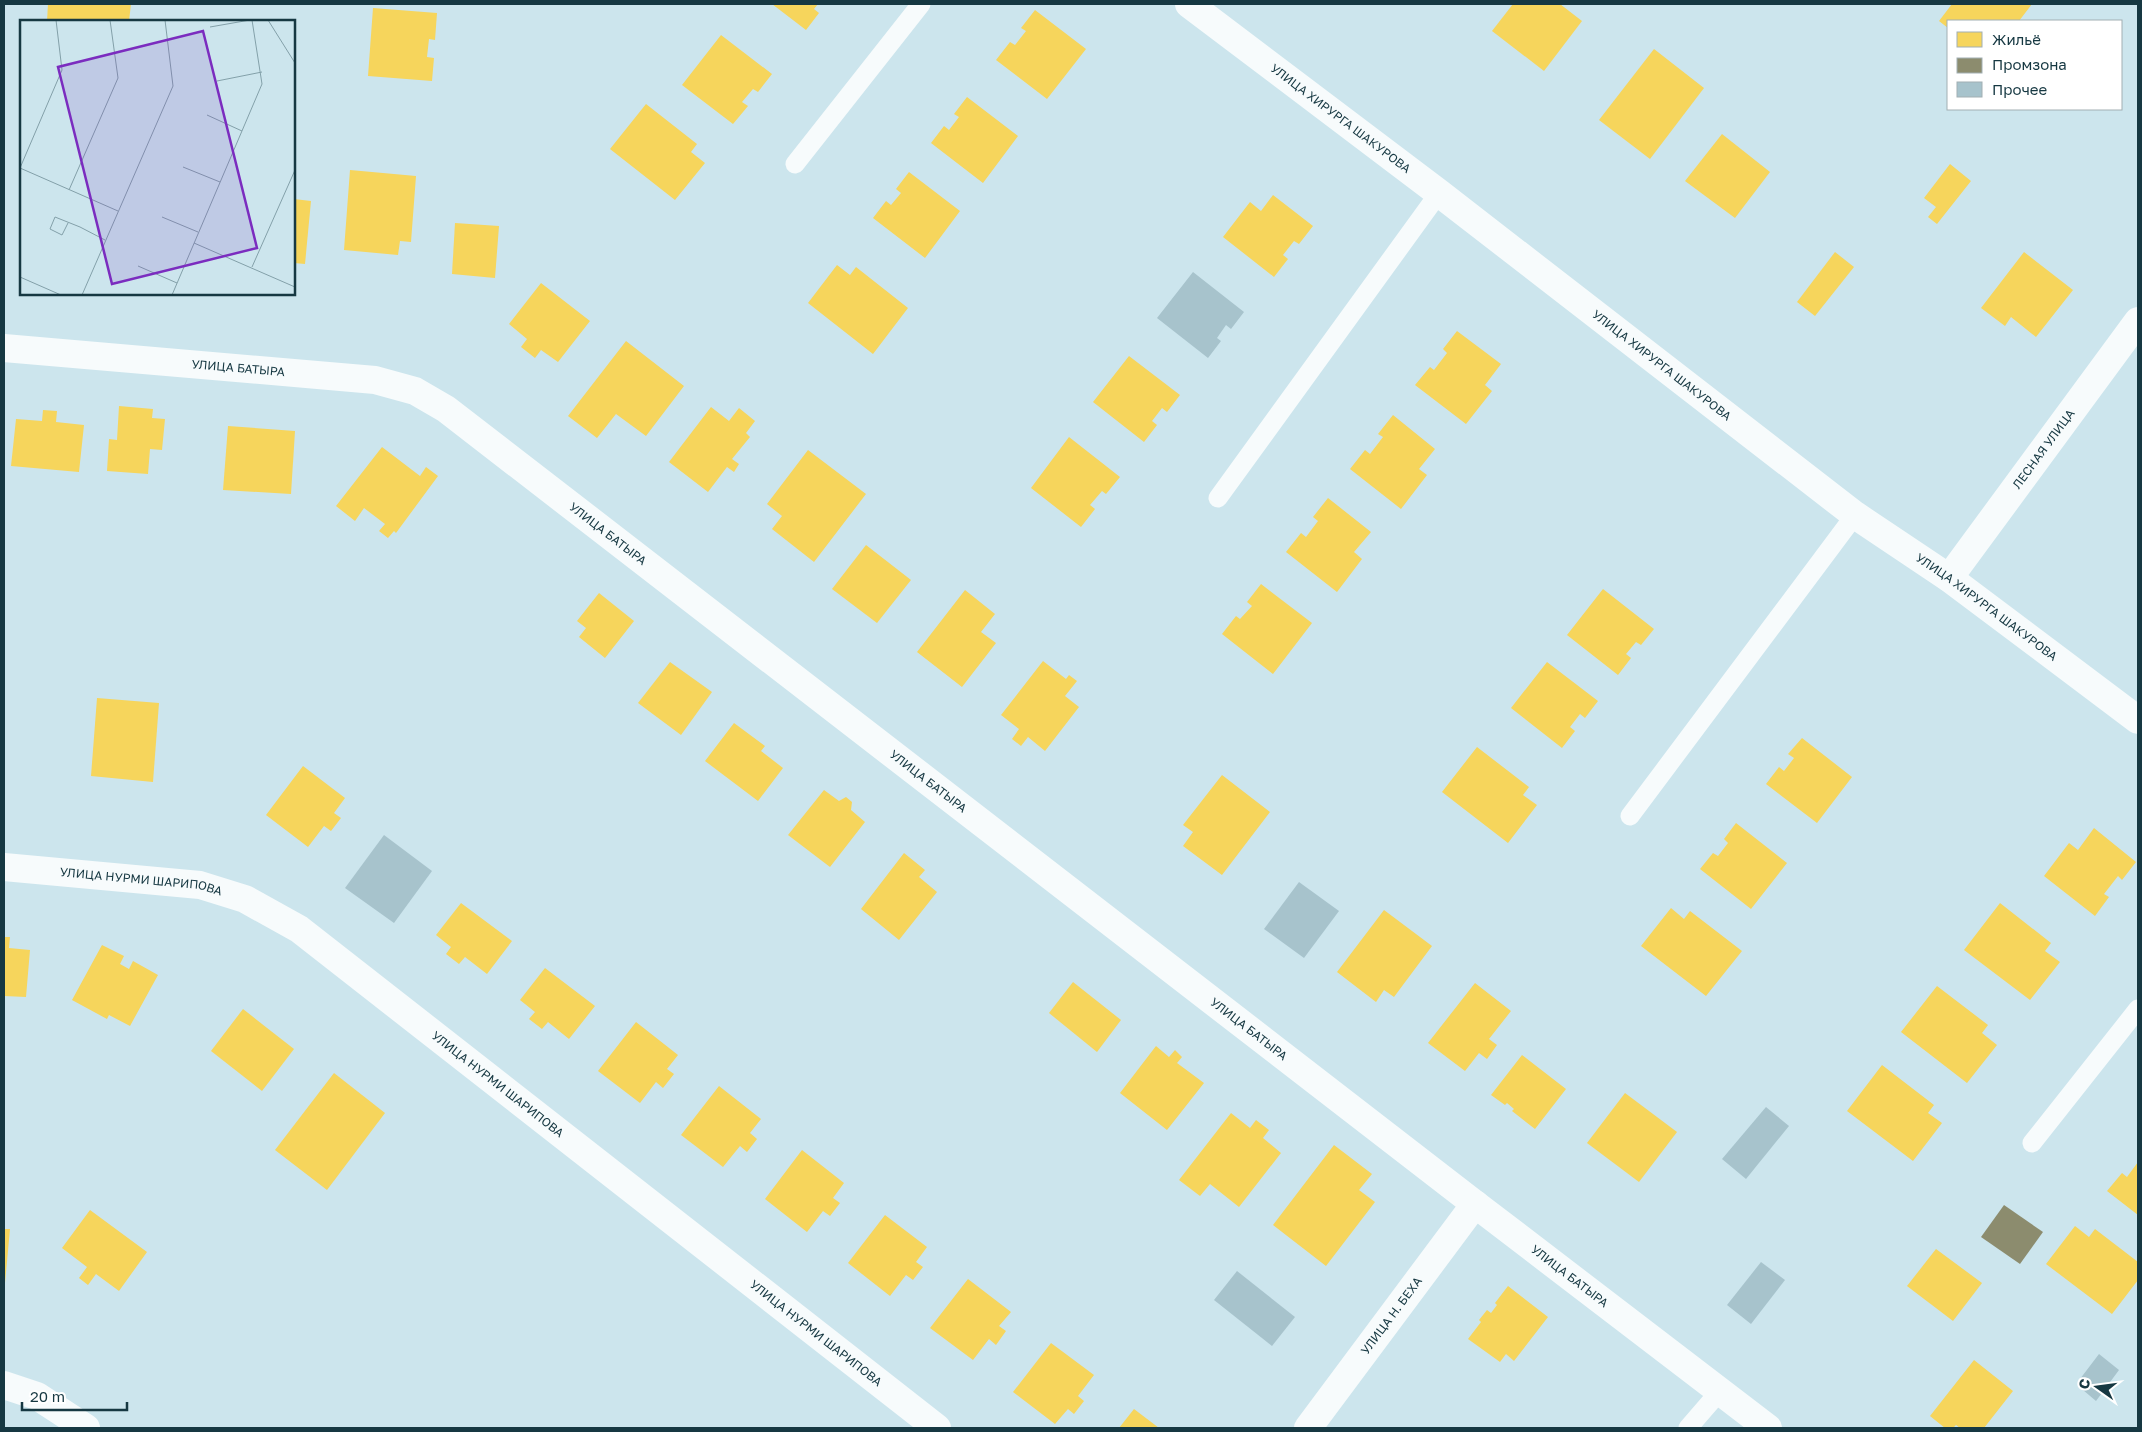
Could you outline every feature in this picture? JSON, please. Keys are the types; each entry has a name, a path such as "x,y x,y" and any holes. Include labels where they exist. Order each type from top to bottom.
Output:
{"street":[{"name":"УЛИЦА ХИРУРГА ШАКУРОВА","path":"1190,4 1439,193 1855,515 1949,578 2138,720"},
{"name":"ЛЕСНАЯ УЛИЦА","path":"1949,578 2138,321"},
{"name":"УЛИЦА БАТЫРА","path":"4,348 375,380 415,391 446,409 1768,1428"},
{"name":"УЛИЦА НУРМИ ШАРИПОВА","path":"4,867 200,885 245,899 299,929 937,1428"},
{"name":"УЛИЦА Н. БЕХА","path":"1308,1428 1475,1204"},
{"path":"4,1385 38,1396 86,1428"}],"lane":[{"path":"795,164 921,4"},
{"path":"1218,498 1439,193"},
{"path":"1630,816 1855,515"},
{"path":"2032,1143 2138,1009"},
{"path":"1688,1428 1720,1391"}],"building: Жильё":[{"path":"48,4 131,4 129,20 47,20"},
{"path":"772,4 818,4 814,9 819,13 806,30"},
{"path":"1513,4 1560,4 1582,21 1544,71 1492,31"},
{"path":"1952,4 2032,4 2020,20 1947,20 1947,27 1939,21"},
{"path":"373,8 437,13 435,40 429,39 427,57 434,58 432,81 368,76"},
{"path":"1035,10 1086,49 1047,99 996,60 1010,42 1015,45 1026,31 1021,28"},
{"path":"721,35 772,74 758,92 753,89 742,102 748,106 733,124 682,85"},
{"path":"1654,49 1704,88 1650,159 1599,120"},
{"path":"967,97 1018,136 983,183 931,143 944,126 949,130 959,117 954,114"},
{"path":"646,104 697,144 691,152 705,163 675,200 610,149"},
{"path":"1722,134 1770,172 1735,218 1685,181"},
{"path":"1950,164 1971,181 1937,224 1928,217 1936,207 1924,198"},
{"path":"350,170 416,176 411,242 400,241 398,255 344,250"},
{"path":"909,172 960,211 925,258 873,218 886,201 891,205 901,193 896,189"},
{"path":"1273,195 1313,226 1299,244 1294,241 1283,255 1288,259 1274,277 1223,237 1250,202 1261,211"},
{"path":"295,199 311,201 305,264 295,263"},
{"path":"455,223 499,226 495,278 452,274"},
{"path":"1835,252 1854,267 1815,316 1797,302"},
{"path":"2024,252 2073,290 2036,337 2011,317 2005,326 1981,308"},
{"path":"837,265 850,275 856,267 908,308 873,354 808,303"},
{"path":"541,283 590,321 558,362 541,350 535,358 521,347 527,339 509,324"},
{"path":"1457,331 1501,364 1485,385 1492,391 1466,424 1415,385 1430,367 1434,370 1447,353 1443,349"},
{"path":"626,341 684,386 646,436 616,414 597,438 568,416"},
{"path":"1129,356 1180,395 1167,412 1162,408 1152,421 1157,425 1144,442 1093,402"},
{"path":"119,406 153,409 152,418 165,419 162,450 150,449 148,474 107,471 109,439 117,440"},
{"path":"711,407 729,421 739,408 755,421 746,433 750,437 732,459 739,464 734,472 727,467 708,492 669,462"},
{"path":"43,410 57,411 56,422 84,425 79,472 11,466 16,419 42,421"},
{"path":"1393,415 1435,449 1419,469 1427,475 1401,509 1350,469 1365,450 1370,454 1383,437 1378,434"},
{"path":"228,426 295,431 291,494 223,490"},
{"path":"1069,437 1120,477 1106,494 1102,491 1090,505 1095,509 1081,527 1031,488"},
{"path":"382,447 420,476 426,467 438,476 396,533 394,531 388,538 379,531 385,524 364,508 355,521 336,506"},
{"path":"808,450 866,494 814,562 772,529 782,516 767,504"},
{"path":"1328,498 1371,532 1354,552 1362,559 1337,592 1286,552 1301,533 1306,537 1318,521 1313,517"},
{"path":"866,545 911,580 877,623 832,589"},
{"path":"1261,584 1312,623 1273,674 1222,634 1236,616 1240,619 1252,606 1247,602"},
{"path":"1603,589 1654,629 1641,645 1636,642 1626,654 1631,658 1618,675 1567,635"},
{"path":"965,590 995,614 981,632 996,643 962,687 917,652"},
{"path":"599,593 634,621 605,658 579,637 586,628 577,621"},
{"path":"1043,661 1066,679 1069,675 1077,681 1065,696 1079,707 1045,751 1028,737 1021,746 1012,739 1019,729 1001,715"},
{"path":"670,662 712,692 681,735 638,703"},
{"path":"1547,662 1598,701 1585,718 1580,714 1570,727 1575,731 1562,748 1511,708"},
{"path":"97,698 159,703 153,782 91,776"},
{"path":"734,723 765,746 761,751 783,768 758,801 705,761"},
{"path":"1802,738 1852,777 1817,823 1766,784 1779,767 1784,771 1794,758 1788,754"},
{"path":"1477,747 1529,787 1523,795 1537,805 1508,843 1442,792"},
{"path":"303,766 345,798 334,813 341,818 331,831 324,826 308,847 266,815"},
{"path":"1222,775 1270,812 1222,875 1183,846 1193,832 1183,825"},
{"path":"824,790 839,801 846,797 852,802 851,810 865,822 830,867 788,835"},
{"path":"1736,823 1787,863 1751,909 1700,869 1713,853 1718,856 1728,843 1724,839"},
{"path":"2094,828 2136,862 2122,880 2118,876 2104,894 2109,897 2095,916 2044,876 2069,843 2078,850"},
{"path":"904,853 925,870 919,877 937,892 899,940 861,909"},
{"path":"461,903 512,941 487,974 465,957 459,964 446,954 451,947 436,935"},
{"path":"2000,903 2051,943 2045,951 2060,962 2030,1000 1964,950"},
{"path":"1671,908 1684,919 1690,911 1742,951 1706,996 1641,946"},
{"path":"1384,910 1432,946 1394,997 1384,990 1376,1002 1337,972"},
{"path":"4,937 10,937 9,948 30,950 26,997 4,996"},
{"path":"102,945 124,956 120,964 129,969 133,961 158,975 130,1026 109,1015 107,1019 72,1000"},
{"path":"545,968 595,1006 569,1039 548,1022 542,1029 529,1019 535,1012 520,1000"},
{"path":"1073,982 1121,1020 1097,1052 1049,1013"},
{"path":"1475,983 1511,1011 1489,1039 1497,1045 1487,1059 1479,1053 1465,1071 1428,1043"},
{"path":"1937,986 1988,1025 1982,1033 1997,1045 1967,1083 1901,1032"},
{"path":"243,1009 294,1049 262,1091 211,1051"},
{"path":"636,1022 678,1055 667,1069 674,1074 663,1088 656,1082 640,1103 598,1071"},
{"path":"1156,1046 1169,1057 1175,1050 1182,1057 1177,1063 1204,1083 1167,1130 1120,1093"},
{"path":"1522,1055 1566,1089 1535,1129 1512,1111 1514,1109 1507,1103 1505,1105 1491,1095"},
{"path":"1882,1065 1934,1105 1928,1113 1942,1123 1913,1161 1847,1111"},
{"path":"334,1073 385,1113 327,1190 275,1150"},
{"path":"719,1086 761,1119 750,1133 757,1139 747,1152 740,1146 723,1167 681,1135"},
{"path":"1625,1093 1677,1132 1639,1182 1587,1143"},
{"path":"1231,1113 1250,1128 1256,1120 1269,1130 1263,1138 1281,1153 1239,1207 1210,1184 1200,1196 1179,1180"},
{"path":"1334,1145 1372,1174 1359,1190 1375,1202 1326,1266 1273,1225"},
{"path":"802,1150 844,1183 833,1198 840,1203 830,1216 823,1211 807,1232 765,1199"},
{"path":"2138,1162 2138,1215 2107,1191 2122,1173 2127,1177"},
{"path":"90,1210 147,1252 119,1291 96,1274 88,1285 79,1278 87,1267 62,1248"},
{"path":"885,1215 927,1247 916,1262 923,1267 913,1280 906,1275 890,1296 848,1263"},
{"path":"2075,1226 2089,1237 2095,1229 2138,1262 2138,1280 2112,1314 2046,1264"},
{"path":"4,1229 10,1229 5,1283 4,1283"},
{"path":"1936,1249 1982,1283 1953,1321 1907,1286"},
{"path":"968,1279 1011,1312 999,1326 1006,1331 996,1345 989,1339 973,1360 930,1328"},
{"path":"1508,1286 1548,1317 1514,1361 1506,1354 1500,1362 1468,1339 1481,1322 1479,1320 1487,1310 1491,1313 1497,1305 1495,1303"},
{"path":"1051,1343 1094,1375 1078,1396 1084,1401 1074,1414 1068,1409 1055,1424 1013,1392"},
{"path":"1974,1360 2013,1391 1984,1428 1960,1428 1956,1425 1953,1428 1945,1428 1930,1416"},
{"path":"1134,1409 1159,1428 1119,1428"}],"building: Промзона":[{"path":"2004,1205 2043,1232 2020,1264 1981,1237"}],"building: Прочее":[{"path":"1193,272 1244,312 1231,329 1226,325 1217,338 1221,341 1208,358 1157,318"},
{"path":"384,835 432,871 394,923 345,888"},
{"path":"1299,882 1339,911 1304,958 1264,929"},
{"path":"1766,1107 1789,1126 1746,1179 1722,1159"},
{"path":"1761,1262 1785,1280 1751,1324 1727,1305"},
{"path":"1237,1271 1295,1317 1272,1346 1214,1300"},
{"path":"2099,1354 2119,1370 2096,1401 2083,1390 2087,1385 2080,1379"}]}
